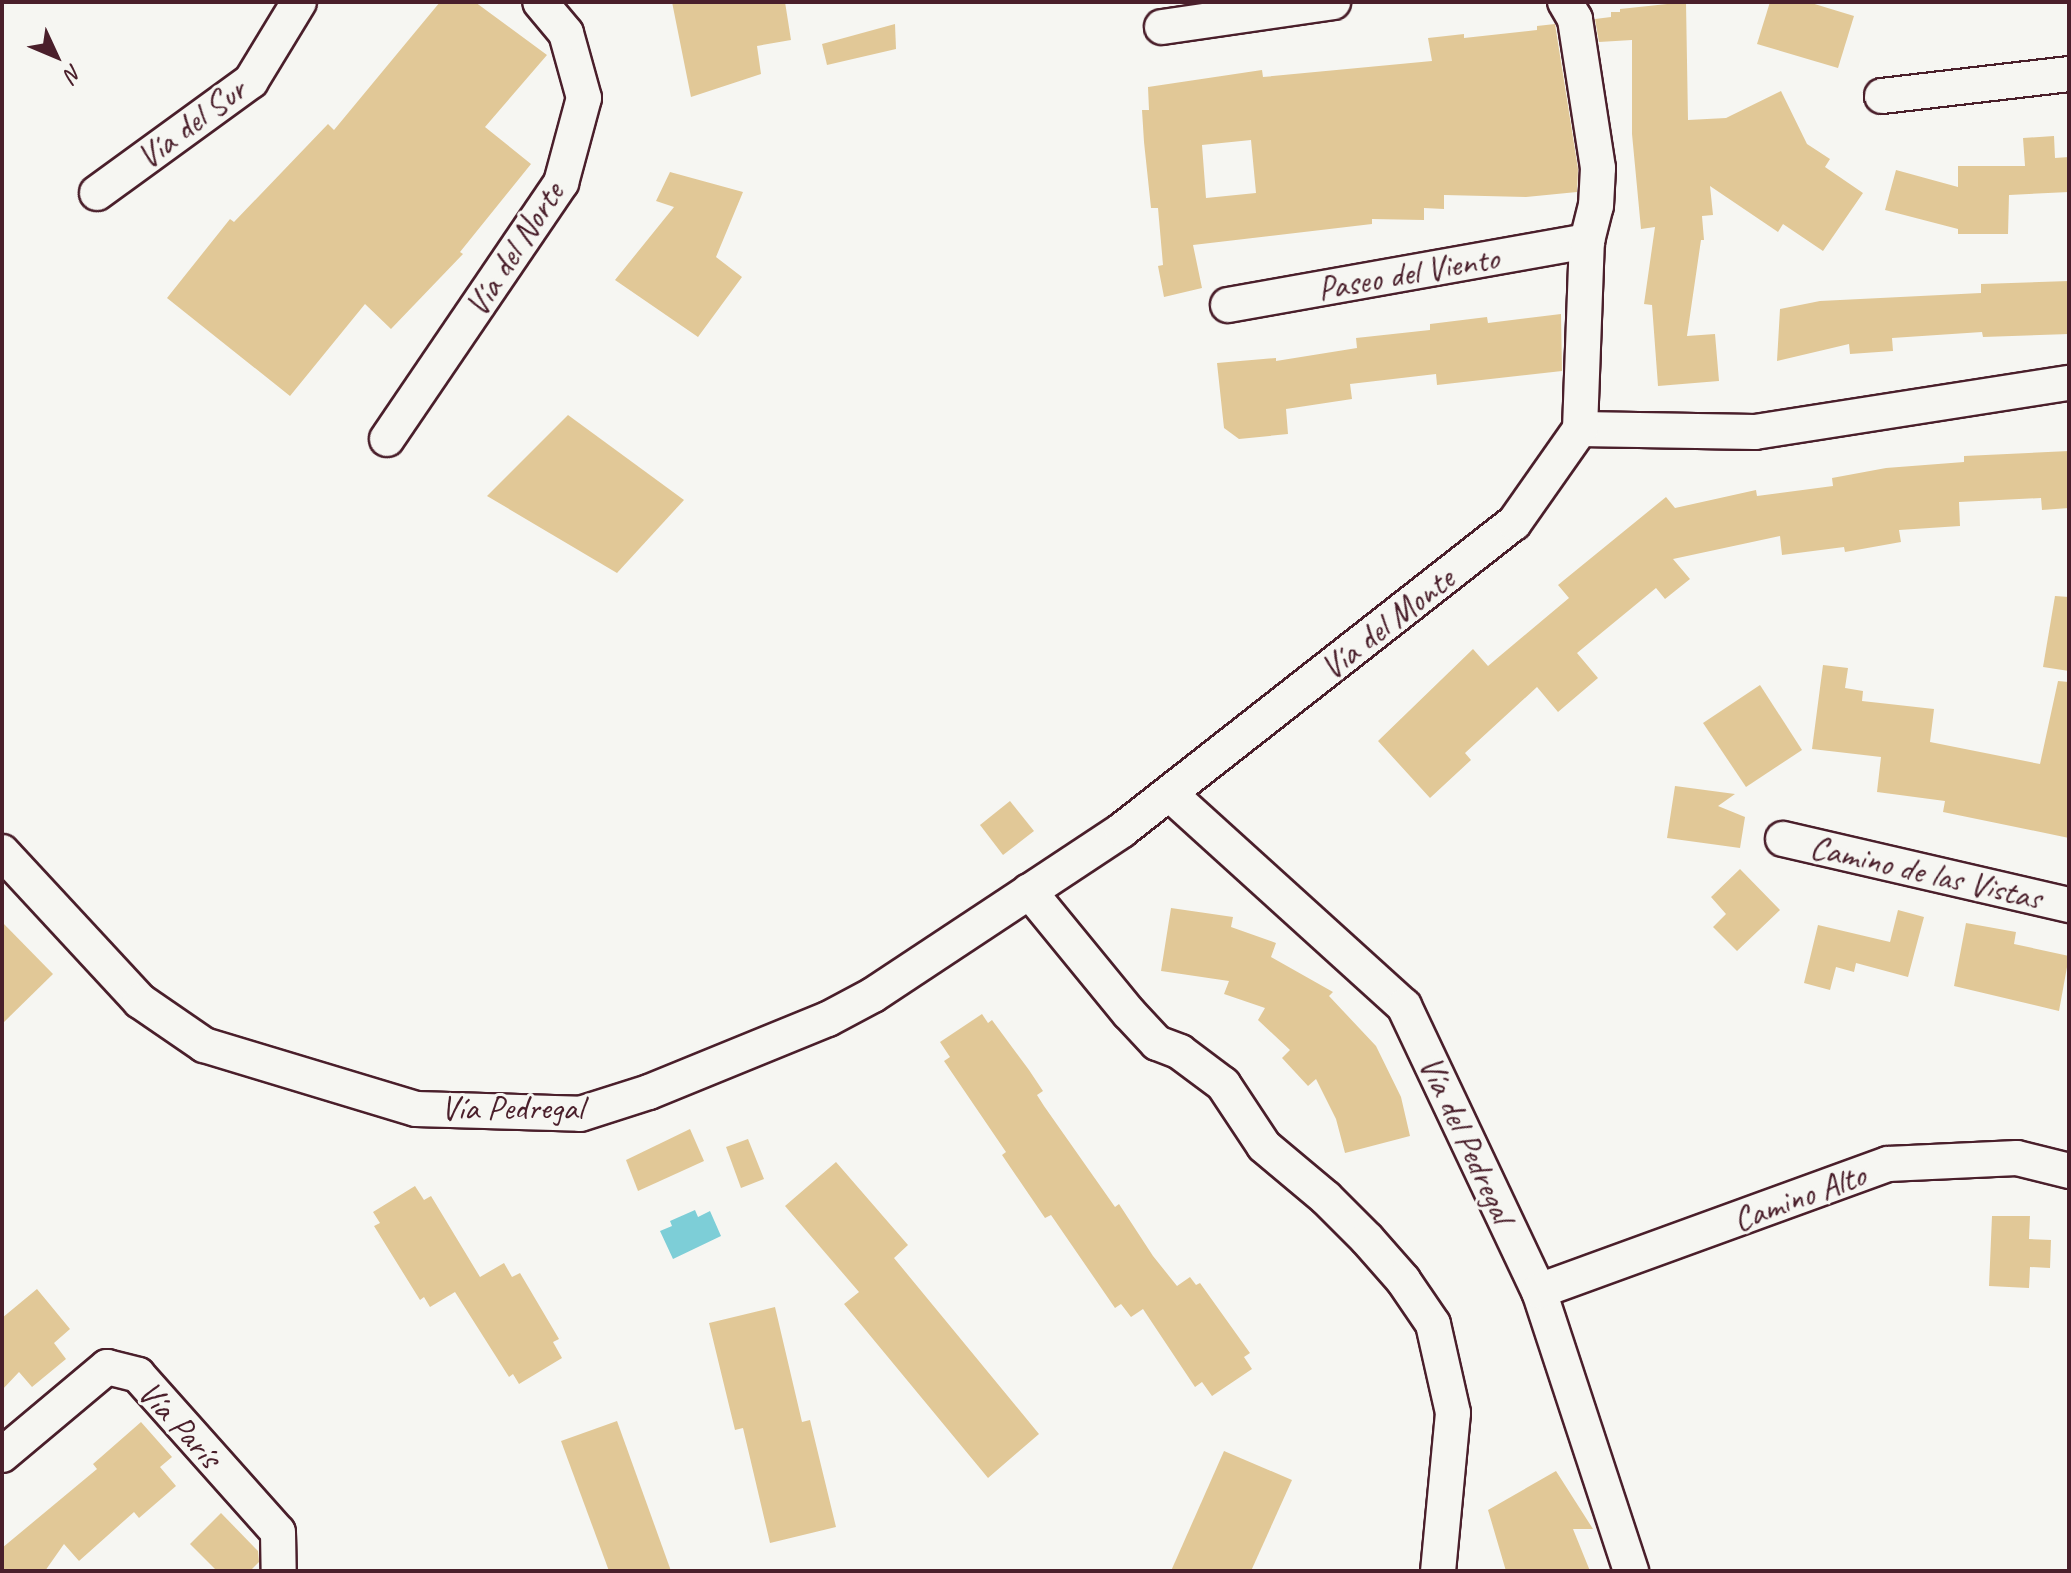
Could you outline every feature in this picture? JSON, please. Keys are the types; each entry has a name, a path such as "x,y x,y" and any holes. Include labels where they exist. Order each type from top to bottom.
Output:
{"street":[{"name":"Vía del Sur","path":"97,193 251,81 299,2"},
{"name":"Vía del Norte","path":"387,439 561,183 584,98 566,33 540,2"},
{"path":"1162,27 1333,2"},
{"path":"1565,2 1575,19 1598,168 1596,206 1587,241 1580,429 1755,432 2069,383"},
{"path":"1882,96 2069,74"},
{"name":"Paseo del Viento","path":"1228,305 1587,241"},
{"name":"Vía del Monte","path":"1170,794 1514,523 1580,429"},
{"name":"Vía Pedregal","path":"2,852 140,1001 204,1045 416,1109 580,1114 649,1092 828,1019 873,995 1170,794"},
{"name":"Vía del Pedregal","path":"1170,794 1404,1006 1539,1291 1631,1571"},
{"name":"Camino de las Vistas","path":"1783,839 2069,905"},
{"path":"1029,891 1157,1043 1180,1052 1223,1084 1264,1146 1326,1198 1367,1239 1403,1280 1433,1324 1453,1413 1438,1571"},
{"name":"Camino Alto","path":"1539,1291 1888,1164 2017,1158 2069,1171"},
{"name":"Vía París","path":"2,1455 107,1367 138,1375 278,1532 279,1571"}],"water":[{"path":"695,1210 698,1217 710,1211 721,1236 673,1259 660,1231 672,1226 670,1221"}],"building":[{"path":"440,2 475,2 547,55 485,127 531,164 460,252 463,254 391,329 365,304 290,396 167,298 230,219 234,222 328,124 334,130"},
{"path":"672,2 785,2 791,40 757,46 761,74 691,97"},
{"path":"1686,2 1688,120 1726,118 1781,91 1807,144 1830,159 1825,167 1863,193 1823,251 1783,224 1778,232 1710,186 1713,215 1702,216 1704,240 1701,240 1687,336 1715,334 1719,381 1658,386 1652,305 1644,304 1655,227 1641,229 1632,134 1632,40 1599,42 1595,19 1611,17 1611,12 1620,12 1620,9"},
{"path":"1770,2 1808,2 1854,16 1838,68 1757,44"},
{"path":"895,24 896,49 827,65 822,44"},
{"path":"1555,24 1578,169 1577,192 1526,197 1444,195 1444,209 1424,208 1424,220 1372,219 1372,224 1193,245 1202,288 1164,297 1158,266 1163,265 1158,208 1151,208 1144,142 1142,110 1149,110 1148,87 1262,70 1263,77 1432,61 1428,38 1464,34 1464,38 1537,30 1537,26","holes":["1251,140 1256,193 1206,198 1202,145"]},
{"path":"2054,136 2055,158 2069,157 2069,192 2009,195 2008,234 1958,234 1958,229 1885,210 1896,170 1958,187 1958,166 2025,166 2023,138"},
{"path":"670,172 743,192 716,257 742,277 698,337 615,280 674,207 656,201"},
{"path":"2069,281 2069,334 1983,337 1982,332 1892,338 1893,351 1850,354 1849,344 1777,361 1780,309 1820,301 1981,293 1981,284"},
{"path":"1561,314 1562,371 1437,385 1436,374 1350,384 1352,399 1286,409 1288,434 1239,439 1224,428 1217,363 1276,358 1276,361 1357,348 1356,338 1430,330 1430,324 1487,317 1488,323"},
{"path":"568,415 684,500 617,573 487,496"},
{"path":"2069,451 2069,508 2042,510 2041,498 1959,502 1960,526 1899,530 1901,542 1845,552 1844,547 1782,555 1780,536 1673,559 1690,579 1665,599 1656,588 1577,653 1598,678 1558,712 1537,687 1465,753 1471,760 1430,798 1378,741 1473,649 1488,666 1569,598 1558,585 1666,497 1675,508 1756,490 1757,496 1833,486 1832,478 1886,468 1964,462 1964,456"},
{"path":"2055,596 2069,597 2069,671 2043,667"},
{"path":"1823,665 1848,668 1845,688 1863,691 1862,701 1934,709 1930,742 2040,764 2058,681 2069,682 2069,838 1943,812 1945,801 1877,792 1881,757 1812,749"},
{"path":"1760,685 1802,750 1746,787 1703,723"},
{"path":"1675,786 1735,794 1718,806 1745,817 1740,848 1667,838"},
{"path":"1010,801 1034,831 1003,855 980,825"},
{"path":"1740,869 1780,910 1737,951 1713,927 1726,914 1711,897"},
{"path":"1171,908 1233,917 1231,927 1276,943 1271,957 1333,992 1329,996 1376,1046 1401,1097 1410,1136 1345,1153 1336,1119 1316,1079 1308,1086 1282,1058 1290,1050 1258,1020 1265,1008 1224,994 1229,981 1161,971"},
{"path":"1898,910 1924,917 1908,977 1856,963 1854,972 1836,967 1830,990 1804,983 1818,925 1890,942"},
{"path":"2,922 53,974 2,1024"},
{"path":"1966,923 2016,932 2014,944 2069,956 2059,1011 1954,986"},
{"path":"982,1014 988,1023 992,1020 1029,1070 1043,1091 1037,1095 1115,1207 1119,1204 1177,1286 1190,1277 1196,1285 1200,1283 1250,1353 1244,1357 1252,1369 1212,1396 1202,1382 1195,1387 1143,1309 1131,1317 1121,1304 1115,1308 1051,1215 1045,1218 1002,1155 1006,1152 944,1061 950,1057 940,1042"},
{"path":"690,1129 704,1161 638,1191 626,1160"},
{"path":"748,1139 764,1179 741,1188 726,1147"},
{"path":"836,1162 908,1245 894,1258 1039,1434 988,1478 844,1304 859,1292 785,1206"},
{"path":"415,1186 424,1200 431,1196 480,1277 504,1263 512,1277 520,1273 559,1339 553,1342 562,1358 519,1384 513,1374 509,1377 455,1292 430,1307 424,1297 420,1300 374,1226 380,1223 373,1212"},
{"path":"1992,1216 2030,1216 2029,1239 2051,1240 2050,1268 2030,1267 2029,1288 1989,1286"},
{"path":"37,1289 70,1329 54,1343 66,1359 32,1387 19,1372 2,1390 2,1318"},
{"path":"775,1307 802,1422 810,1420 836,1527 770,1543 743,1428 735,1430 709,1323"},
{"path":"617,1421 671,1571 609,1571 561,1441"},
{"path":"141,1422 172,1457 160,1467 176,1486 139,1518 134,1512 79,1561 64,1544 45,1571 2,1571 2,1548 97,1469 93,1464"},
{"path":"1224,1451 1292,1480 1251,1571 1171,1571"},
{"path":"1556,1471 1593,1529 1573,1529 1590,1571 1506,1571 1488,1510"},
{"path":"221,1513 258,1551 259,1562 250,1571 217,1571 190,1544"}]}
